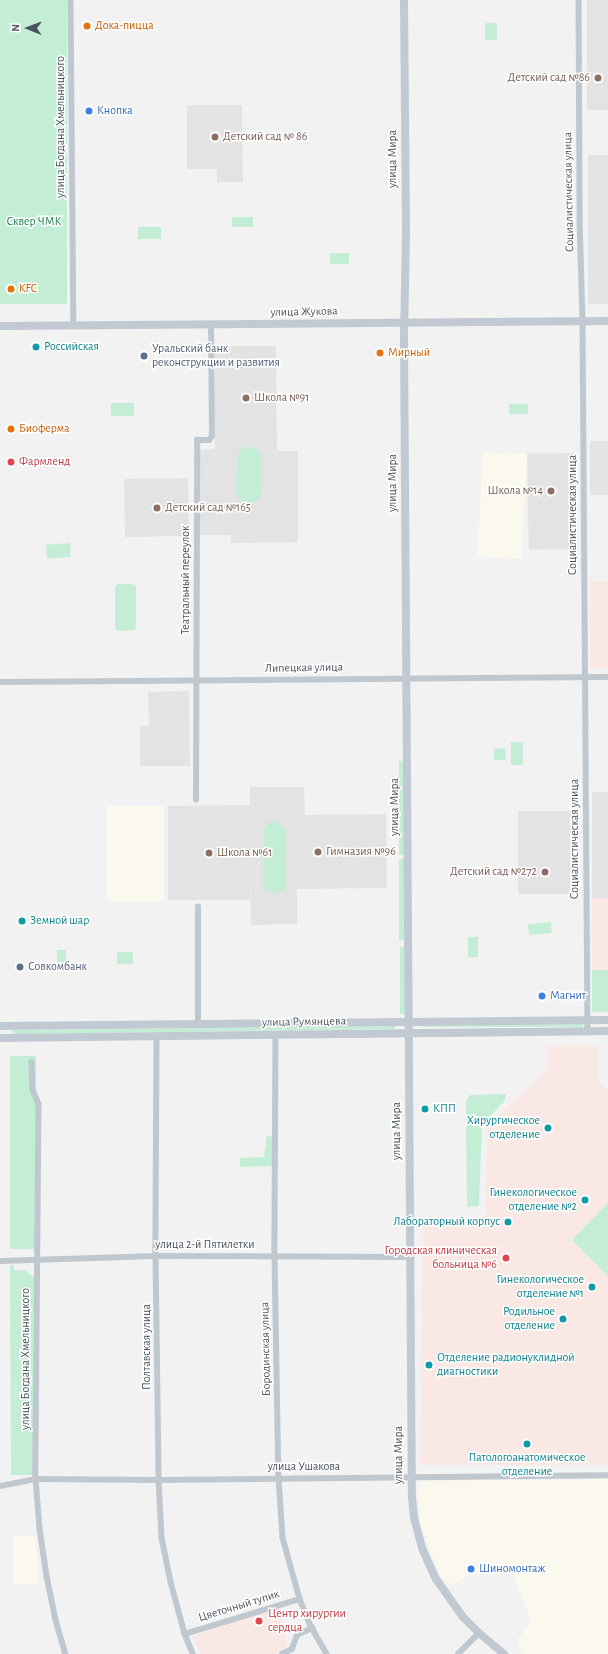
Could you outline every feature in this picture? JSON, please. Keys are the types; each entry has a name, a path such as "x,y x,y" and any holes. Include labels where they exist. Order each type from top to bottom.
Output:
{"main road":[{"name":"улица Мира","path":"404,0 406,226 404,322 411,1478 414,1518 425,1558 446,1594 479,1633 504,1654"},
{"name":"улица Жукова","path":"0,326 608,321"},
{"name":"улица Румянцева","path":"0,1026 608,1020"},
{"name":"улица Румянцева","path":"0,1038 408,1032 608,1031"}],"street":[{"name":"улица Богдана Хмельницкого","path":"72,0 74,326"},
{"name":"Социалистическая улица","path":"579,0 588,1031"},
{"name":"Театральный переулок","path":"196,800 197,440 209,440 212,436 211,325"},
{"name":"Липецкая улица","path":"0,682 608,677"},
{"path":"198,907 198,1024"},
{"name":"Бородинская улица","path":"276,1035 276,1256 279,1478 283,1538 300,1599 312,1628 327,1654"},
{"name":"Полтавская улица","path":"157,1036 156,1256 159,1480 162,1538 185,1634 193,1654"},
{"name":"улица Богдана Хмельницкого","path":"32,1062 33,1090 39,1104 36,1479 40,1529 47,1576 56,1620 66,1654"},
{"name":"улица 2-й Пятилетки","path":"0,1261 38,1261 156,1256 410,1257"},
{"name":"улица Ушакова","path":"0,1486 36,1479 159,1480 608,1475"},
{"name":"Цветочный тупик","path":"185,1634 300,1599"},
{"path":"282,1654 292,1649 297,1635 312,1628"},
{"path":"458,1654 479,1633"}],"shaded area":[{"name":"Детский сад №86","path":"587,0 608,0 608,110 587,110"},
{"name":"Детский сад № 86","path":"187,105 242,105 243,182 217,182 217,169 187,169"},
{"path":"588,155 608,155 608,304 588,304"},
{"name":"Школа №91","path":"215,346 276,346 277,451 298,451 298,542 231,543 231,535 200,535 200,450 215,449"},
{"path":"590,441 608,441 608,495 590,495"},
{"path":"483,452 527,454 521,559 478,557"},
{"name":"Школа №14","path":"574,453 576,549 529,550 527,454"},
{"name":"Детский сад №165","path":"188,478 189,536 125,537 124,479"},
{"path":"590,581 608,581 608,668 590,668"},
{"path":"189,691 190,766 140,766 140,726 149,726 148,692"},
{"name":"Гимназия №96","path":"250,787 304,787 305,815 386,814 387,888 297,889 297,924 251,925 250,869 250,900 168,900 168,806 250,805"},
{"path":"592,792 608,792 608,898 592,898"},
{"path":"107,806 164,806 164,902 107,902"},
{"name":"Детский сад №272","path":"518,811 573,811 573,894 518,894"},
{"path":"592,898 608,898 608,970 592,970"},
{"name":"Городская клиническая больница №6","path":"547,1046 598,1046 598,1081 608,1091 608,1203 572,1240 608,1276 608,1465 420,1465 423,1219 485,1217 488,1125 547,1070"},
{"path":"608,1479 608,1654 522,1654 517,1640 531,1621 513,1573 472,1574 452,1585 442,1578 429,1549 420,1520 418,1494 420,1481"},
{"path":"13,1536 35,1536 39,1583 13,1585"},
{"name":"Центр хирургии сердца","path":"280,1606 287,1647 274,1654 201,1654 192,1636"}],"green space":[{"name":"Сквер ЧМК","path":"0,0 67,0 67,304 0,304"},
{"path":"485,23 497,23 497,40 485,40"},
{"path":"232,217 253,217 253,227 232,227"},
{"path":"138,227 161,227 161,239 138,239"},
{"path":"330,253 349,253 349,264 330,264"},
{"path":"111,403 134,403 134,416 111,416"},
{"path":"509,404 528,404 528,414 509,414"},
{"path":"245,447 254,447 260,451 261,457 261,493 259,499 253,503 245,503 239,500 236,493 237,457 239,451"},
{"path":"70,543 71,557 47,559 46,545"},
{"path":"132,584 136,586 135,630 118,631 115,629 115,588 116,585"},
{"path":"511,742 523,742 523,765 511,765"},
{"path":"505,748 506,760 494,760 494,749"},
{"path":"399,761 404,761 404,855 399,855"},
{"path":"269,822 279,823 286,829 286,886 284,890 274,894 265,890 263,886 264,829"},
{"path":"399,859 404,859 404,940 399,940"},
{"path":"551,922 552,933 529,935 528,924"},
{"path":"468,937 478,937 478,957 468,957"},
{"path":"400,947 405,947 405,1014 400,1014"},
{"path":"57,950 66,950 66,966 57,966"},
{"path":"117,952 133,952 133,964 117,964"},
{"path":"592,970 608,970 608,1012 592,1012"},
{"path":"583,1024 583,1027 422,1027 423,1025"},
{"path":"395,1026 395,1029 14,1034 12,1032 12,1030"},
{"path":"10,1056 36,1056 36,1249 10,1249"},
{"path":"506,1094 504,1102 482,1124 479,1206 467,1207 466,1101 470,1095"},
{"path":"267,1136 274,1137 273,1166 240,1167 240,1158 264,1157"},
{"path":"608,1203 608,1276 572,1240"},
{"path":"10,1265 13,1265 15,1271 25,1270 34,1277 33,1475 11,1475"}],"place":[{"name":"Дока-пицца","path":"87,26"},
{"name":"Детский сад №86","path":"598,78"},
{"name":"Кнопка","path":"89,111"},
{"name":"Детский сад № 86","path":"215,137"},
{"name":"KFC","path":"11,289"},
{"name":"Российская","path":"36,347"},
{"name":"Мирный","path":"380,353"},
{"name":"Уральский банк реконструкции и развития","path":"144,356"},
{"name":"Школа №91","path":"246,398"},
{"name":"Биоферма","path":"11,429"},
{"name":"Фармленд","path":"11,462"},
{"name":"Школа №14","path":"551,491"},
{"name":"Детский сад №165","path":"157,508"},
{"name":"Гимназия №96","path":"318,852"},
{"name":"Школа №61","path":"209,853"},
{"name":"Детский сад №272","path":"545,872"},
{"name":"Земной шар","path":"22,921"},
{"name":"Совкомбанк","path":"20,967"},
{"name":"Магнит","path":"542,996"},
{"name":"КПП","path":"425,1109"},
{"name":"Хирургическое отделение","path":"548,1128"},
{"name":"Гинекологическое отделение №2","path":"585,1200"},
{"name":"Лабораторный корпус","path":"508,1222"},
{"name":"Городская клиническая больница №6","path":"506,1258"},
{"name":"Гинекологическое отделение №1","path":"592,1287"},
{"name":"Родильное отделение","path":"563,1319"},
{"name":"Отделение радионуклидной диагностики","path":"429,1365"},
{"name":"Патологоанатомическое отделение","path":"527,1444"},
{"name":"Шиномонтаж","path":"471,1569"},
{"name":"Центр хирургии сердца","path":"259,1621"}]}
